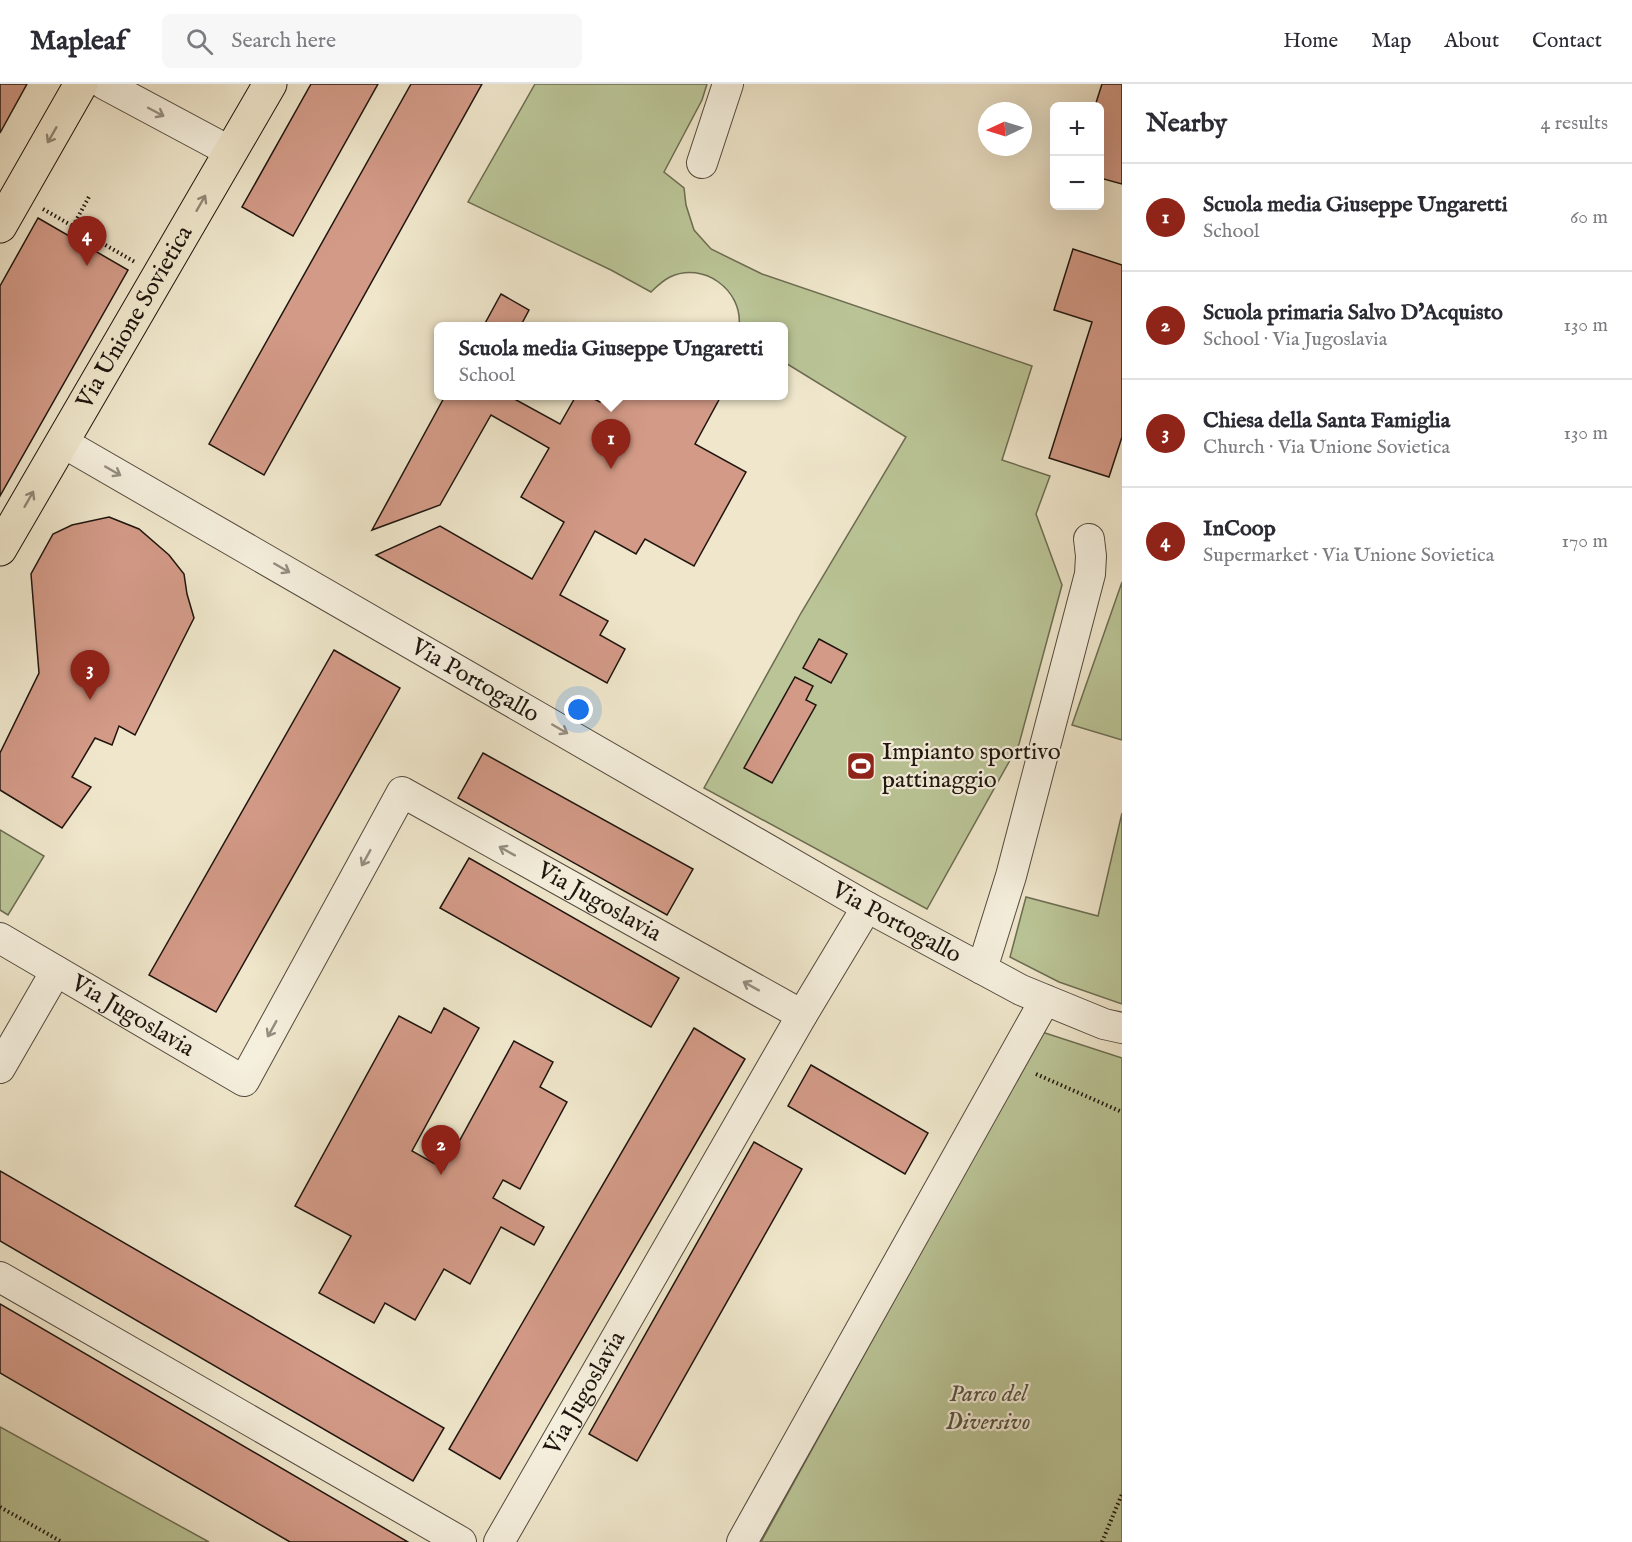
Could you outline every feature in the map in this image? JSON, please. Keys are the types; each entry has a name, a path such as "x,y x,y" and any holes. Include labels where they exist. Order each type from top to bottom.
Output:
{"main road":[{"path":"0,226 81,84"},
{"name":"Via Unione Sovietica","path":"0,549 268,86"}],"street":[{"path":"104,84 231,152"},
{"path":"702,163 728,84"},
{"name":"Via Portogallo","path":"62,442 867,907 1022,990 1104,1024 1122,1028"},
{"name":"Via Portogallo","path":"982,969 1011,876 1090,574 1089,539"},
{"name":"Via Jugoslavia","path":"0,938 244,1081 402,792 802,1015 499,1542"},
{"path":"802,1015 867,907"},
{"path":"0,1068 56,971"},
{"path":"742,1542 1045,1000"},
{"path":"0,1277 460,1542"}],"path":[{"path":"18,194 159,276"},
{"path":"73,226 90,195"},
{"path":"1029,1071 1122,1112"},
{"path":"1102,1542 1122,1494"},
{"path":"0,1507 62,1542"}],"green space":[{"path":"535,84 707,84 702,100 664,172 684,188 686,205 694,230 711,249 762,274 1032,366 1002,460 1050,476 1036,514 1062,585 1019,744 927,909 704,788 801,613 906,437 788,364 788,322 739,322 735,301 728,290 707,276 683,273 670,277 651,292 611,270 468,202"},
{"path":"1122,582 1122,740 1072,725"},
{"path":"1122,813 1122,1004 1059,982 1010,957 1026,897 1098,916"},
{"path":"0,830 44,856 8,915 0,910"},
{"name":"Parco del Diversivo","path":"1042,1032 1122,1058 1122,1542 761,1542"},
{"path":"0,1427 209,1542 0,1542"}],"building":[{"path":"0,84 27,84 0,133"},
{"path":"311,84 378,84 293,236 242,207"},
{"path":"411,84 482,84 264,475 209,444"},
{"path":"1102,84 1122,84 1122,184 1104,179 1104,102 1096,102"},
{"path":"38,218 128,270 0,496 0,286"},
{"path":"1073,249 1122,265 1122,437 1109,477 1049,458 1092,322 1054,310"},
{"path":"501,294 529,310 523,322 486,322"},
{"path":"443,400 516,400 560,424 574,400 600,402 601,400 719,400 695,444 746,472 694,566 645,539 636,554 595,531 560,595 608,621 600,635 625,649 607,683 376,555 440,526 532,579 564,522 521,497 549,448 491,415 440,505 372,530"},
{"path":"109,517 139,529 169,555 184,574 194,618 135,735 119,726 112,745 95,738 72,777 91,787 62,828 0,790 0,753 39,673 31,574 53,534 72,525"},
{"path":"819,639 847,654 831,683 803,668"},
{"path":"334,650 400,688 216,1012 149,975"},
{"path":"795,677 813,686 806,700 816,705 772,783 744,768"},
{"path":"483,753 693,869 667,915 458,798"},
{"path":"469,858 679,978 651,1027 440,908"},
{"path":"444,1008 479,1028 412,1151 444,1169 514,1041 553,1062 540,1087 567,1102 520,1189 503,1180 493,1198 544,1227 534,1245 501,1227 470,1284 444,1269 415,1320 385,1303 374,1323 319,1293 351,1236 295,1206 399,1016 431,1033"},
{"path":"694,1028 745,1059 500,1479 449,1449"},
{"path":"811,1065 928,1133 905,1174 788,1106"},
{"path":"754,1142 802,1169 637,1461 589,1434"},
{"path":"0,1171 444,1428 413,1481 0,1241"},
{"path":"0,1304 408,1542 290,1542 0,1373"}],"place":[{"name":"InCoop","path":"87,266"},
{"name":"Scuola media Giuseppe Ungaretti","path":"611,469"},
{"name":"Chiesa della Santa Famiglia","path":"90,700"},
{"name":"Impianto sportivo pattinaggio","path":"861,766"},
{"name":"Scuola primaria Salvo D'Acquisto","path":"441,1175"}]}
